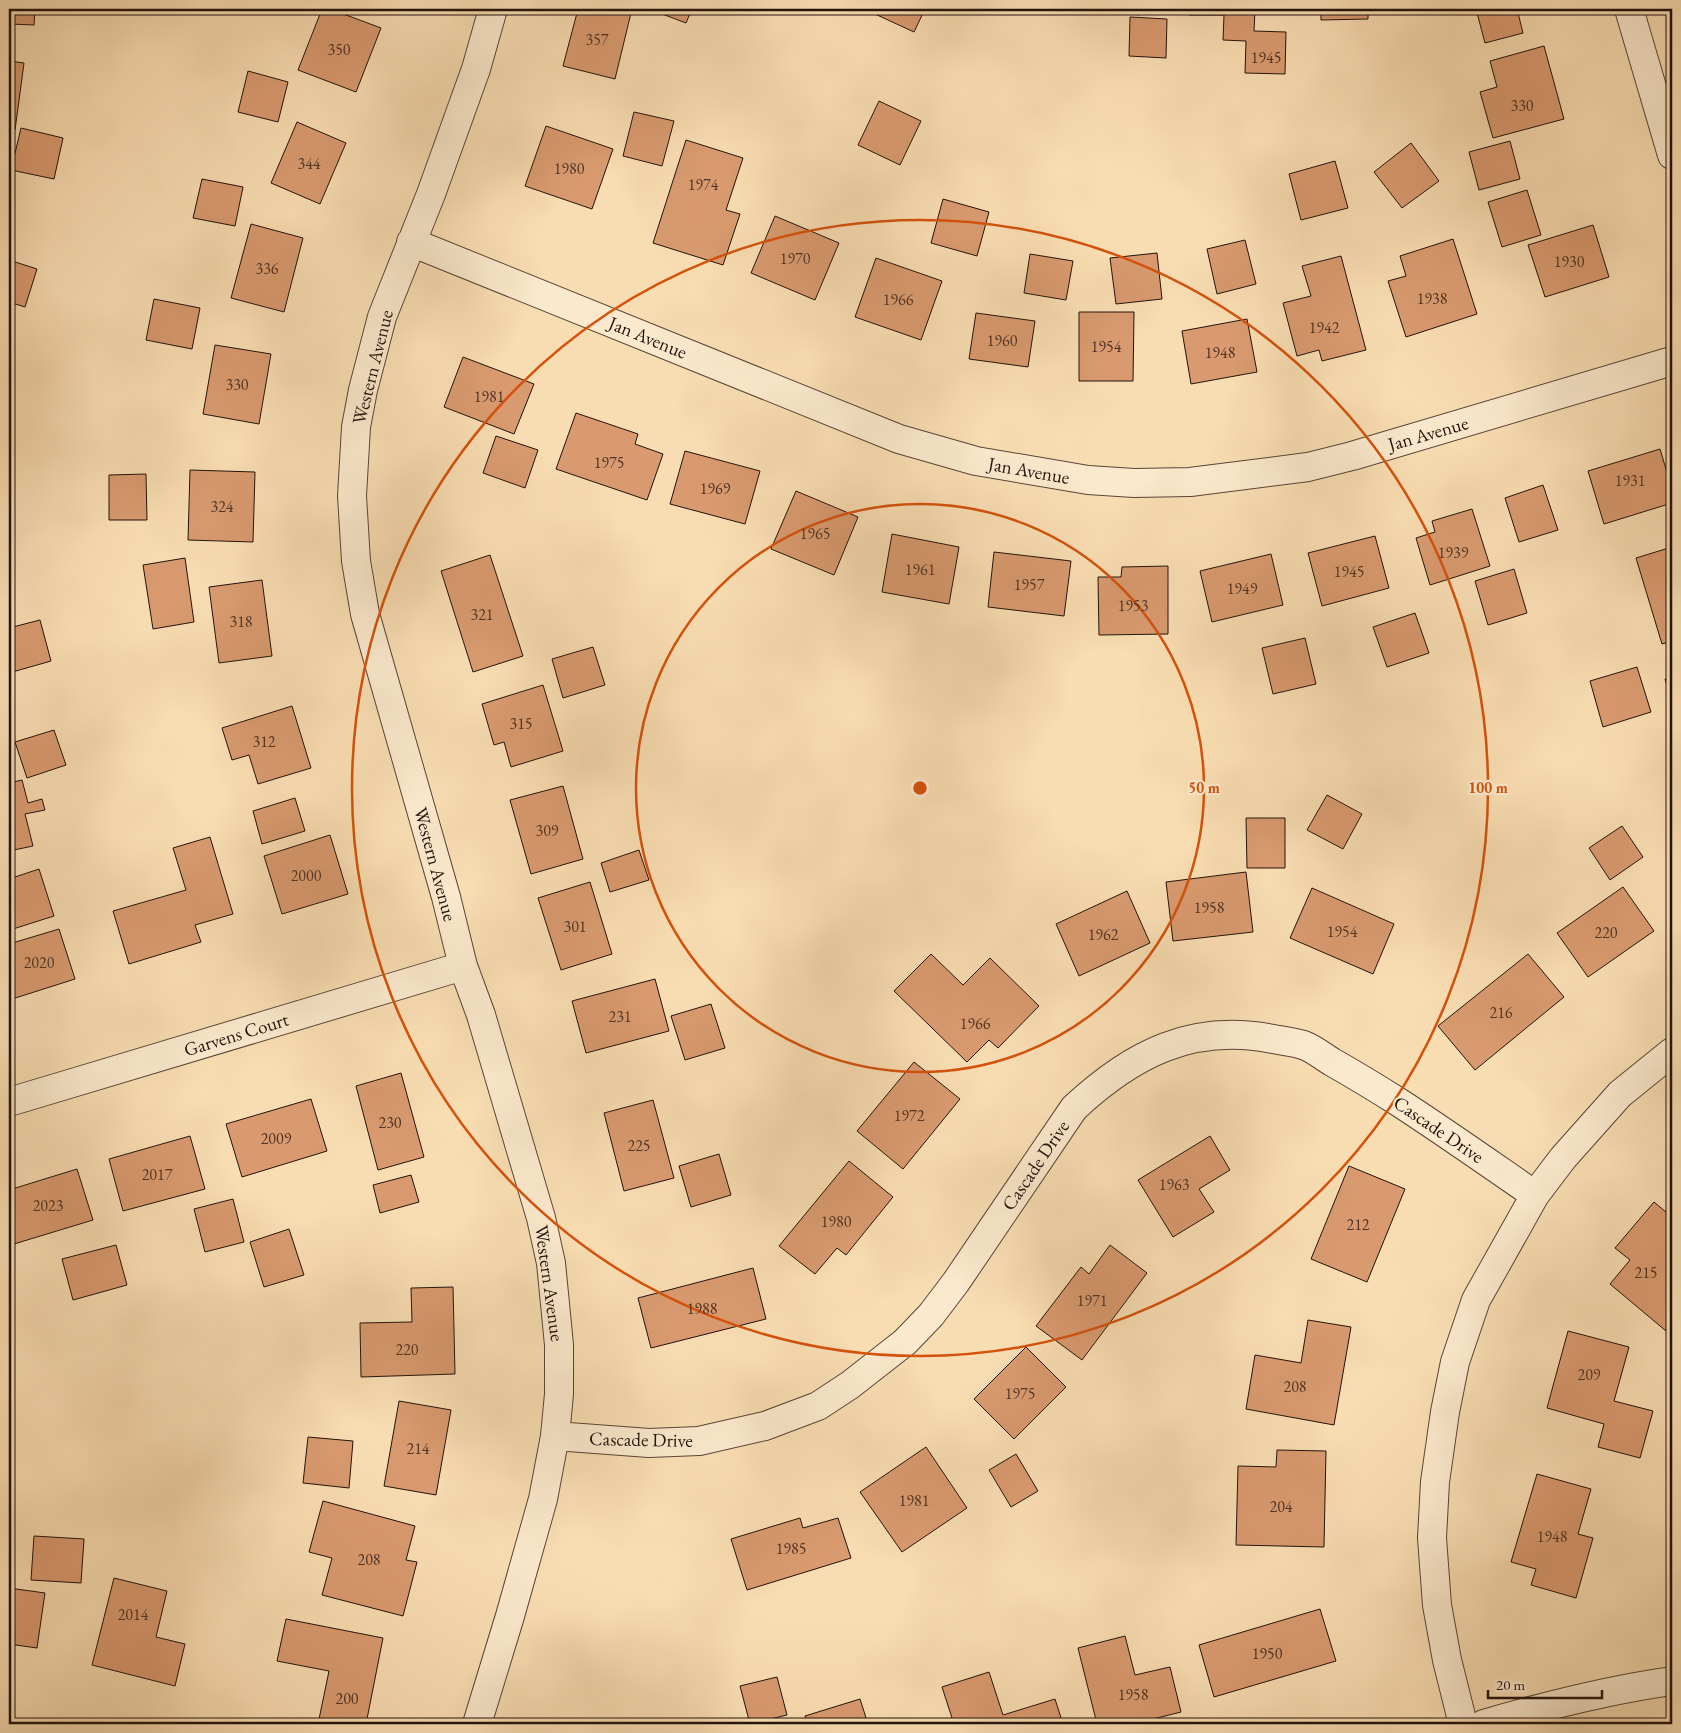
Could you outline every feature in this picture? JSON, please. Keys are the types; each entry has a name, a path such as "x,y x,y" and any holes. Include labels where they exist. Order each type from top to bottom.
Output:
{"street":[{"name":"Western Avenue","path":"477,1724 543,1499 555,1436 559,1394 559,1345 551,1263 541,1218 480,1015 463,966 443,888 365,614 356,561 352,496 356,427 362,390 382,317 431,194 476,69 493,9"},
{"path":"1630,9 1672,155"},
{"name":"Jan Avenue","path":"411,242 899,439 976,461 1088,480 1134,483 1190,482 1308,467 1362,453 1672,361"},
{"name":"Garvens Court","path":"9,1102 463,966"},
{"name":"Cascade Drive","path":"555,1436 649,1443 699,1441 765,1426 818,1406 850,1385 905,1342 931,1314 956,1282 1074,1108 1120,1070 1147,1054 1174,1043 1204,1036 1254,1036 1305,1046 1369,1083 1476,1153 1535,1195"},
{"path":"1463,1724 1447,1660 1438,1605 1432,1538 1435,1482 1445,1412 1454,1370 1476,1300 1535,1195 1563,1158 1620,1094 1672,1052"},
{"path":"1484,1724 1535,1709 1639,1686 1672,1681"}],"building":[{"path":"9,9 35,9 34,25 9,24"},
{"path":"322,9 330,9 381,28 356,92 298,70"},
{"path":"578,9 615,9 631,13 615,79 563,66"},
{"path":"649,9 692,9 686,23"},
{"path":"878,9 925,9 914,32 875,14"},
{"path":"1110,9 1140,9 1139,15"},
{"path":"1190,9 1255,9 1254,31 1286,32 1285,74 1245,73 1246,41 1223,40 1224,15 1189,15"},
{"path":"1321,9 1368,9 1368,19 1321,20"},
{"path":"1476,9 1517,9 1523,33 1485,43"},
{"path":"1130,17 1167,19 1166,58 1129,56"},
{"path":"1544,46 1564,119 1493,138 1480,92 1497,87 1490,61"},
{"path":"9,61 24,63 15,130 9,129"},
{"path":"248,71 288,82 278,122 238,112"},
{"path":"879,101 921,121 900,165 858,145"},
{"path":"634,112 674,121 662,166 623,156"},
{"path":"297,122 346,143 320,204 271,183"},
{"path":"546,126 613,149 592,209 525,186"},
{"path":"21,128 63,138 54,179 11,170"},
{"path":"686,140 743,158 726,210 740,214 723,265 653,243"},
{"path":"1510,141 1520,179 1479,190 1469,152"},
{"path":"1411,143 1439,181 1402,208 1374,172"},
{"path":"1335,161 1348,208 1301,220 1289,174"},
{"path":"202,179 243,187 235,226 193,218"},
{"path":"1527,190 1541,235 1502,247 1488,202"},
{"path":"943,199 989,212 977,256 931,243"},
{"path":"775,216 839,243 815,300 751,273"},
{"path":"251,224 303,238 284,312 231,298"},
{"path":"1593,225 1609,277 1545,297 1528,245"},
{"path":"1453,239 1477,314 1406,337 1388,281 1406,276 1400,256"},
{"path":"1245,240 1256,284 1217,294 1207,249"},
{"path":"1157,253 1162,299 1116,304 1110,258"},
{"path":"1030,254 1073,261 1066,300 1024,293"},
{"path":"1341,256 1366,350 1322,361 1319,350 1297,356 1283,303 1311,296 1302,266"},
{"path":"876,258 942,281 921,340 855,317"},
{"path":"9,260 37,269 25,307 9,302"},
{"path":"154,299 200,308 192,349 146,340"},
{"path":"1079,312 1134,312 1133,381 1079,381"},
{"path":"976,313 1035,321 1028,367 969,359"},
{"path":"1247,319 1257,372 1191,384 1182,331"},
{"path":"215,345 271,354 259,424 203,414"},
{"path":"463,357 534,384 514,434 444,407"},
{"path":"576,413 638,434 635,444 663,454 647,500 556,469"},
{"path":"496,436 538,450 525,488 483,473"},
{"path":"1660,449 1672,489 1672,503 1604,524 1588,471"},
{"path":"685,451 760,471 745,524 670,504"},
{"path":"190,470 255,472 253,542 188,540"},
{"path":"146,474 147,520 109,520 109,475"},
{"path":"1543,485 1558,530 1519,542 1505,498"},
{"path":"796,491 858,517 834,575 771,549"},
{"path":"1472,509 1490,566 1430,585 1416,538 1435,532 1432,521"},
{"path":"892,534 959,547 949,604 882,592"},
{"path":"1375,536 1389,588 1322,606 1308,553"},
{"path":"1672,547 1672,641 1662,644 1636,558"},
{"path":"994,552 1071,561 1064,616 988,607"},
{"path":"1271,554 1283,605 1212,622 1200,571"},
{"path":"490,555 523,656 473,672 441,571"},
{"path":"185,558 194,622 153,629 143,565"},
{"path":"1168,566 1168,634 1099,635 1098,577 1121,577 1122,567"},
{"path":"1514,569 1527,613 1488,625 1475,581"},
{"path":"262,580 272,656 219,663 209,587"},
{"path":"1415,613 1429,653 1387,667 1373,627"},
{"path":"40,620 51,661 9,673 9,628"},
{"path":"1305,638 1316,684 1273,694 1262,648"},
{"path":"593,647 605,685 563,698 552,659"},
{"path":"1637,667 1651,712 1603,727 1590,681"},
{"path":"1672,677 1672,701 1665,679"},
{"path":"543,685 563,751 511,767 504,742 494,745 482,704"},
{"path":"292,706 311,768 258,784 249,755 232,760 222,728"},
{"path":"54,730 66,765 27,778 15,742"},
{"path":"22,780 28,803 42,799 45,810 25,814 33,846 9,851 9,783"},
{"path":"563,786 583,859 531,874 510,800"},
{"path":"1327,795 1362,814 1343,849 1307,830"},
{"path":"295,798 305,831 262,844 253,811"},
{"path":"1246,818 1285,818 1285,868 1247,868"},
{"path":"1622,826 1643,857 1610,880 1589,848"},
{"path":"330,835 348,894 282,914 264,856"},
{"path":"210,837 233,914 195,925 201,942 129,964 113,911 186,890 173,848"},
{"path":"639,850 649,880 610,892 601,863"},
{"path":"39,869 54,916 13,929 9,913 9,879"},
{"path":"1246,872 1253,932 1173,941 1166,882"},
{"path":"590,882 612,954 561,970 538,898"},
{"path":"1623,887 1654,931 1588,977 1557,933"},
{"path":"1312,888 1394,924 1373,974 1290,938"},
{"path":"1127,891 1150,943 1079,976 1056,924"},
{"path":"59,929 75,979 9,1000 9,944"},
{"path":"931,954 963,985 990,958 1039,1006 998,1048 989,1040 967,1062 894,991"},
{"path":"1528,954 1564,997 1475,1070 1438,1026"},
{"path":"655,979 669,1031 586,1053 572,1001"},
{"path":"711,1004 725,1048 685,1060 671,1016"},
{"path":"914,1062 960,1099 903,1169 857,1131"},
{"path":"401,1073 424,1157 378,1170 356,1086"},
{"path":"311,1099 327,1151 242,1177 226,1124"},
{"path":"653,1100 674,1178 624,1191 604,1113"},
{"path":"190,1136 205,1189 123,1211 109,1159"},
{"path":"1210,1136 1230,1170 1199,1189 1214,1212 1173,1237 1138,1180"},
{"path":"719,1154 731,1195 691,1207 679,1166"},
{"path":"849,1161 893,1197 846,1255 837,1248 815,1274 779,1246"},
{"path":"1349,1166 1405,1189 1367,1282 1311,1259"},
{"path":"77,1169 93,1220 14,1244 9,1226 9,1190"},
{"path":"411,1175 419,1202 380,1213 373,1185"},
{"path":"233,1199 244,1242 205,1252 194,1209"},
{"path":"1654,1202 1672,1217 1672,1324 1666,1331 1610,1284 1630,1260 1615,1248"},
{"path":"289,1229 304,1275 264,1287 250,1242"},
{"path":"116,1245 127,1285 73,1300 62,1259"},
{"path":"1110,1245 1147,1273 1082,1360 1036,1326 1081,1267 1089,1274"},
{"path":"753,1268 766,1319 651,1348 638,1298"},
{"path":"453,1287 455,1374 361,1377 360,1323 412,1322 411,1288"},
{"path":"1308,1320 1351,1327 1334,1425 1246,1409 1255,1355 1301,1363"},
{"path":"1568,1331 1629,1347 1614,1401 1653,1411 1640,1458 1598,1447 1604,1424 1547,1408"},
{"path":"1026,1347 1066,1387 1014,1439 974,1399"},
{"path":"399,1401 451,1410 436,1495 384,1486"},
{"path":"308,1437 353,1441 349,1488 303,1483"},
{"path":"926,1447 967,1508 902,1552 860,1492"},
{"path":"1277,1450 1326,1451 1324,1547 1236,1545 1238,1466 1276,1467"},
{"path":"1016,1454 1038,1491 1011,1507 989,1470"},
{"path":"1537,1474 1591,1489 1578,1534 1593,1538 1576,1598 1531,1585 1536,1569 1511,1562"},
{"path":"323,1501 415,1526 406,1560 417,1562 403,1616 322,1595 332,1558 309,1552"},
{"path":"800,1518 803,1528 838,1518 851,1558 747,1590 731,1539"},
{"path":"34,1536 84,1539 81,1583 31,1580"},
{"path":"114,1578 167,1591 156,1637 185,1644 175,1686 92,1665"},
{"path":"9,1588 45,1593 37,1648 9,1644"},
{"path":"1320,1609 1336,1661 1214,1697 1199,1645"},
{"path":"286,1619 383,1638 366,1724 318,1724 329,1671 277,1661"},
{"path":"1125,1636 1135,1675 1170,1667 1181,1712 1133,1724 1097,1724 1078,1648"},
{"path":"989,1672 1003,1715 1055,1699 1063,1724 954,1724 942,1687"},
{"path":"777,1677 787,1715 750,1724 740,1686"},
{"path":"860,1699 868,1724 807,1724 805,1716"}]}
